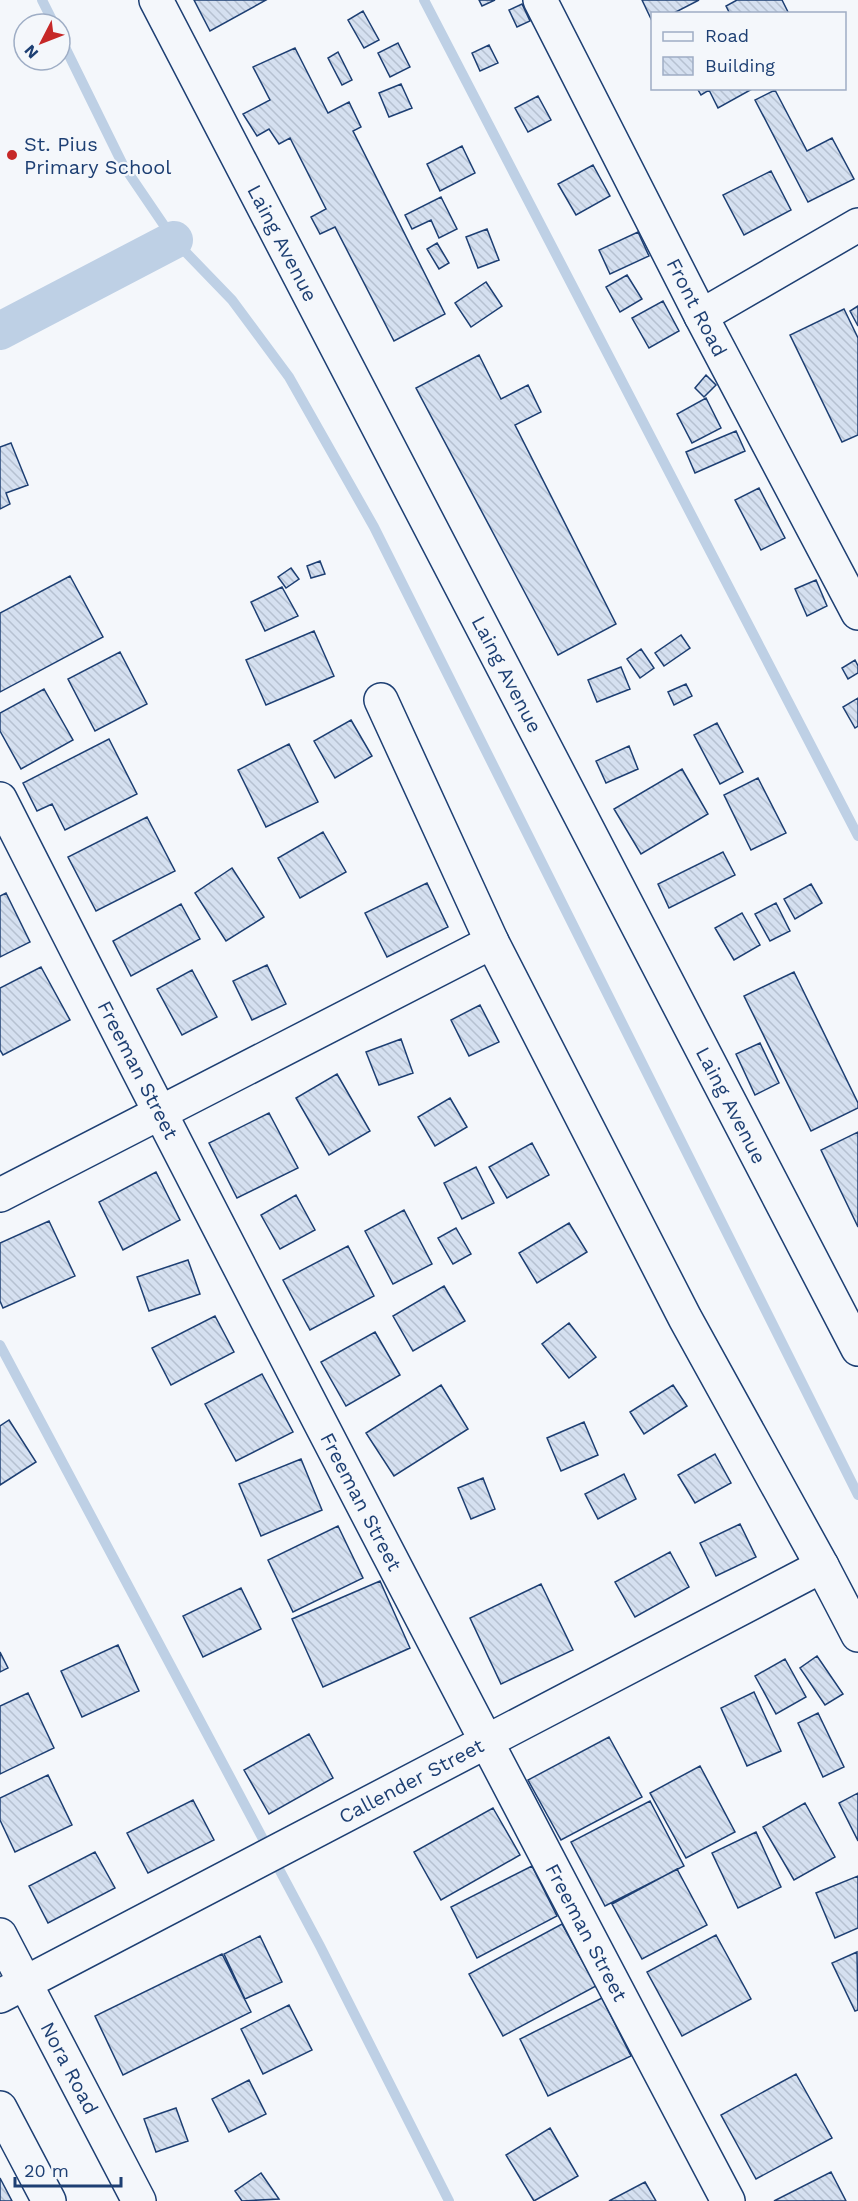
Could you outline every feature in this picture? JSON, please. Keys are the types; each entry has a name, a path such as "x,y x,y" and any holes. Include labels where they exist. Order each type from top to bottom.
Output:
{"street":[{"name":"Laing Avenue","path":"156,0 858,1349"},
{"name":"Front Road","path":"540,0 701,316 858,613"},
{"path":"701,316 858,225"},
{"path":"381,700 492,942 685,1317 858,1635"},
{"name":"Freeman Street","path":"0,799 159,1112 486,1743 728,2201"},
{"path":"0,1195 492,942"},
{"name":"Callender Street","path":"12,1989 822,1566"},
{"name":"Nora Road","path":"0,1935 12,1989 140,2201"},
{"path":"0,2108 49,2201"}],"building":[{"path":"194,0 266,0 210,31"},
{"path":"479,0 495,0 482,6"},
{"path":"642,0 699,0 676,12 651,12 651,19"},
{"path":"737,0 782,0 788,12 729,12 726,6"},
{"path":"522,4 530,21 517,27 509,10"},
{"path":"363,11 379,40 364,48 348,20"},
{"path":"398,43 410,67 390,77 378,53"},
{"path":"489,45 498,63 480,71 472,53"},
{"path":"295,48 328,113 349,102 361,127 353,131 445,314 394,341 335,227 320,234 311,217 326,209 290,138 279,144 269,129 257,136 243,114 270,100 253,67"},
{"path":"338,52 352,80 342,85 328,58"},
{"path":"401,84 412,108 389,117 379,93"},
{"path":"698,90 709,90 701,95"},
{"path":"709,90 750,90 718,108"},
{"path":"775,90 807,151 832,138 854,179 808,202 755,100"},
{"path":"538,96 551,120 528,132 515,108"},
{"path":"462,146 475,173 440,191 427,164"},
{"path":"593,165 610,196 576,215 558,184"},
{"path":"771,171 791,210 744,235 723,195"},
{"path":"441,197 457,229 439,238 431,220 412,229 405,215"},
{"path":"487,229 499,260 478,268 466,237"},
{"path":"638,232 649,256 610,274 599,250"},
{"path":"437,243 449,263 439,269 427,249"},
{"path":"627,275 642,299 620,312 606,287"},
{"path":"486,282 502,306 471,327 455,303"},
{"path":"663,301 679,331 649,348 632,318"},
{"path":"858,306 858,326 850,311"},
{"path":"844,309 858,338 858,435 842,442 790,335"},
{"path":"479,355 501,399 528,385 541,412 515,425 616,624 558,655 416,388"},
{"path":"706,375 716,385 704,397 695,388"},
{"path":"706,398 721,428 692,443 677,414"},
{"path":"736,431 745,451 695,473 686,452"},
{"path":"11,443 28,485 6,493 10,504 0,509 0,447"},
{"path":"759,488 785,538 761,550 735,500"},
{"path":"320,561 325,574 311,578 307,566"},
{"path":"291,568 299,579 286,588 278,577"},
{"path":"70,576 103,637 0,692 0,613"},
{"path":"816,580 827,606 807,616 795,589"},
{"path":"282,587 298,616 265,631 251,602"},
{"path":"314,631 334,676 266,705 246,660"},
{"path":"681,635 690,648 664,666 655,653"},
{"path":"641,649 654,668 640,678 627,659"},
{"path":"120,652 147,704 95,731 68,679"},
{"path":"855,660 858,673 848,679 842,668"},
{"path":"621,667 630,689 597,702 588,680"},
{"path":"686,684 692,696 674,705 668,692"},
{"path":"44,689 73,740 21,769 0,731 0,713"},
{"path":"858,698 858,726 855,728 843,707"},
{"path":"351,720 372,756 335,778 314,741"},
{"path":"717,723 743,772 720,784 694,735"},
{"path":"109,739 137,794 65,830 52,804 37,811 23,783"},
{"path":"289,744 318,802 266,827 238,770"},
{"path":"629,746 638,769 606,783 596,761"},
{"path":"682,769 708,814 641,854 614,809"},
{"path":"758,778 786,833 751,850 724,795"},
{"path":"147,817 175,871 96,911 68,857"},
{"path":"323,832 346,872 300,898 278,858"},
{"path":"723,852 735,875 669,908 658,884"},
{"path":"232,868 264,917 226,941 195,893"},
{"path":"427,883 448,927 387,957 365,913"},
{"path":"811,884 822,903 795,919 784,899"},
{"path":"6,893 30,942 0,957 0,896"},
{"path":"776,903 790,931 770,941 755,914"},
{"path":"181,904 200,939 131,976 113,941"},
{"path":"742,913 760,945 734,960 715,928"},
{"path":"267,965 286,1004 252,1020 233,981"},
{"path":"41,967 70,1020 3,1055 0,1050 0,988"},
{"path":"192,970 217,1017 182,1035 157,989"},
{"path":"794,972 858,1103 858,1108 811,1131 744,996"},
{"path":"480,1005 499,1042 469,1056 451,1020"},
{"path":"401,1039 413,1073 379,1085 366,1052"},
{"path":"760,1043 779,1083 755,1095 736,1054"},
{"path":"337,1074 370,1131 329,1155 296,1098"},
{"path":"450,1098 467,1127 435,1146 418,1117"},
{"path":"269,1113 298,1168 237,1198 209,1143"},
{"path":"858,1132 858,1227 821,1150"},
{"path":"532,1143 549,1175 507,1198 489,1167"},
{"path":"476,1167 494,1203 462,1219 444,1183"},
{"path":"156,1172 180,1220 123,1250 99,1202"},
{"path":"296,1195 315,1230 280,1249 261,1215"},
{"path":"404,1210 432,1264 393,1284 365,1231"},
{"path":"49,1221 75,1276 3,1308 0,1301 0,1243"},
{"path":"569,1223 587,1252 537,1283 519,1253"},
{"path":"456,1228 471,1254 453,1264 438,1238"},
{"path":"348,1246 374,1296 310,1330 283,1280"},
{"path":"188,1260 200,1294 149,1311 137,1277"},
{"path":"444,1286 465,1321 413,1351 393,1316"},
{"path":"215,1316 234,1352 171,1385 152,1348"},
{"path":"569,1323 596,1357 569,1378 542,1344"},
{"path":"375,1332 400,1375 346,1406 321,1362"},
{"path":"262,1374 293,1432 236,1461 205,1404"},
{"path":"441,1385 468,1429 394,1476 366,1433"},
{"path":"673,1385 687,1406 644,1434 630,1412"},
{"path":"9,1420 36,1462 0,1485 0,1426"},
{"path":"584,1422 598,1455 561,1471 547,1438"},
{"path":"715,1454 731,1483 695,1503 678,1475"},
{"path":"301,1459 322,1510 261,1536 239,1484"},
{"path":"624,1474 636,1499 598,1519 585,1494"},
{"path":"483,1478 495,1509 471,1519 458,1488"},
{"path":"740,1524 756,1557 716,1576 700,1543"},
{"path":"338,1526 363,1578 293,1612 268,1560"},
{"path":"670,1552 689,1587 635,1617 615,1582"},
{"path":"380,1581 410,1648 323,1687 292,1619"},
{"path":"541,1584 573,1650 501,1684 470,1618"},
{"path":"241,1588 261,1629 203,1657 183,1616"},
{"path":"118,1645 139,1691 82,1717 61,1671"},
{"path":"0,1652 8,1668 0,1672"},
{"path":"817,1656 843,1694 825,1705 800,1668"},
{"path":"785,1659 806,1697 776,1714 755,1676"},
{"path":"754,1692 781,1751 747,1766 721,1708"},
{"path":"28,1693 54,1748 0,1774 0,1706"},
{"path":"818,1713 844,1767 823,1777 798,1723"},
{"path":"309,1734 333,1778 269,1814 244,1770"},
{"path":"609,1737 642,1797 561,1840 528,1780"},
{"path":"700,1766 735,1832 686,1858 650,1793"},
{"path":"48,1775 72,1825 15,1852 0,1820 0,1798"},
{"path":"858,1793 858,1841 839,1803"},
{"path":"193,1800 214,1840 148,1873 127,1833"},
{"path":"650,1801 684,1866 605,1906 571,1842"},
{"path":"805,1803 835,1857 794,1880 763,1827"},
{"path":"493,1808 520,1855 441,1900 414,1852"},
{"path":"756,1832 781,1887 738,1908 712,1853"},
{"path":"95,1852 115,1888 48,1923 29,1886"},
{"path":"532,1866 557,1916 477,1958 451,1907"},
{"path":"677,1869 707,1925 642,1959 612,1904"},
{"path":"858,1876 858,1928 835,1938 816,1893"},
{"path":"562,1924 596,1986 503,2036 469,1974"},
{"path":"716,1935 751,1999 682,2036 647,1972"},
{"path":"260,1936 282,1982 245,1999 224,1954"},
{"path":"857,1952 858,2010 855,2011 832,1963"},
{"path":"222,1954 251,2012 123,2075 95,2016"},
{"path":"602,1998 631,2056 548,2096 520,2039"},
{"path":"289,2005 312,2050 263,2074 241,2029"},
{"path":"796,2074 832,2138 756,2179 721,2115"},
{"path":"249,2080 266,2114 229,2132 212,2099"},
{"path":"176,2108 188,2141 156,2152 144,2119"},
{"path":"550,2128 578,2176 534,2201 506,2155"},
{"path":"831,2172 846,2201 774,2201"},
{"path":"261,2173 279,2199 242,2201 235,2191"},
{"path":"0,2178 12,2201 0,2201"},
{"path":"645,2182 656,2201 609,2201"}],"waterway":[{"path":"42,0 48,12"},
{"path":"424,0 858,836"},
{"path":"72,61 123,165 174,240 232,300 289,377 374,527 858,1495"},
{"path":"0,331 174,240"},
{"path":"0,1345 320,1946 449,2201"}],"place":[{"name":"St. Pius Primary School","path":"12,155"}]}
